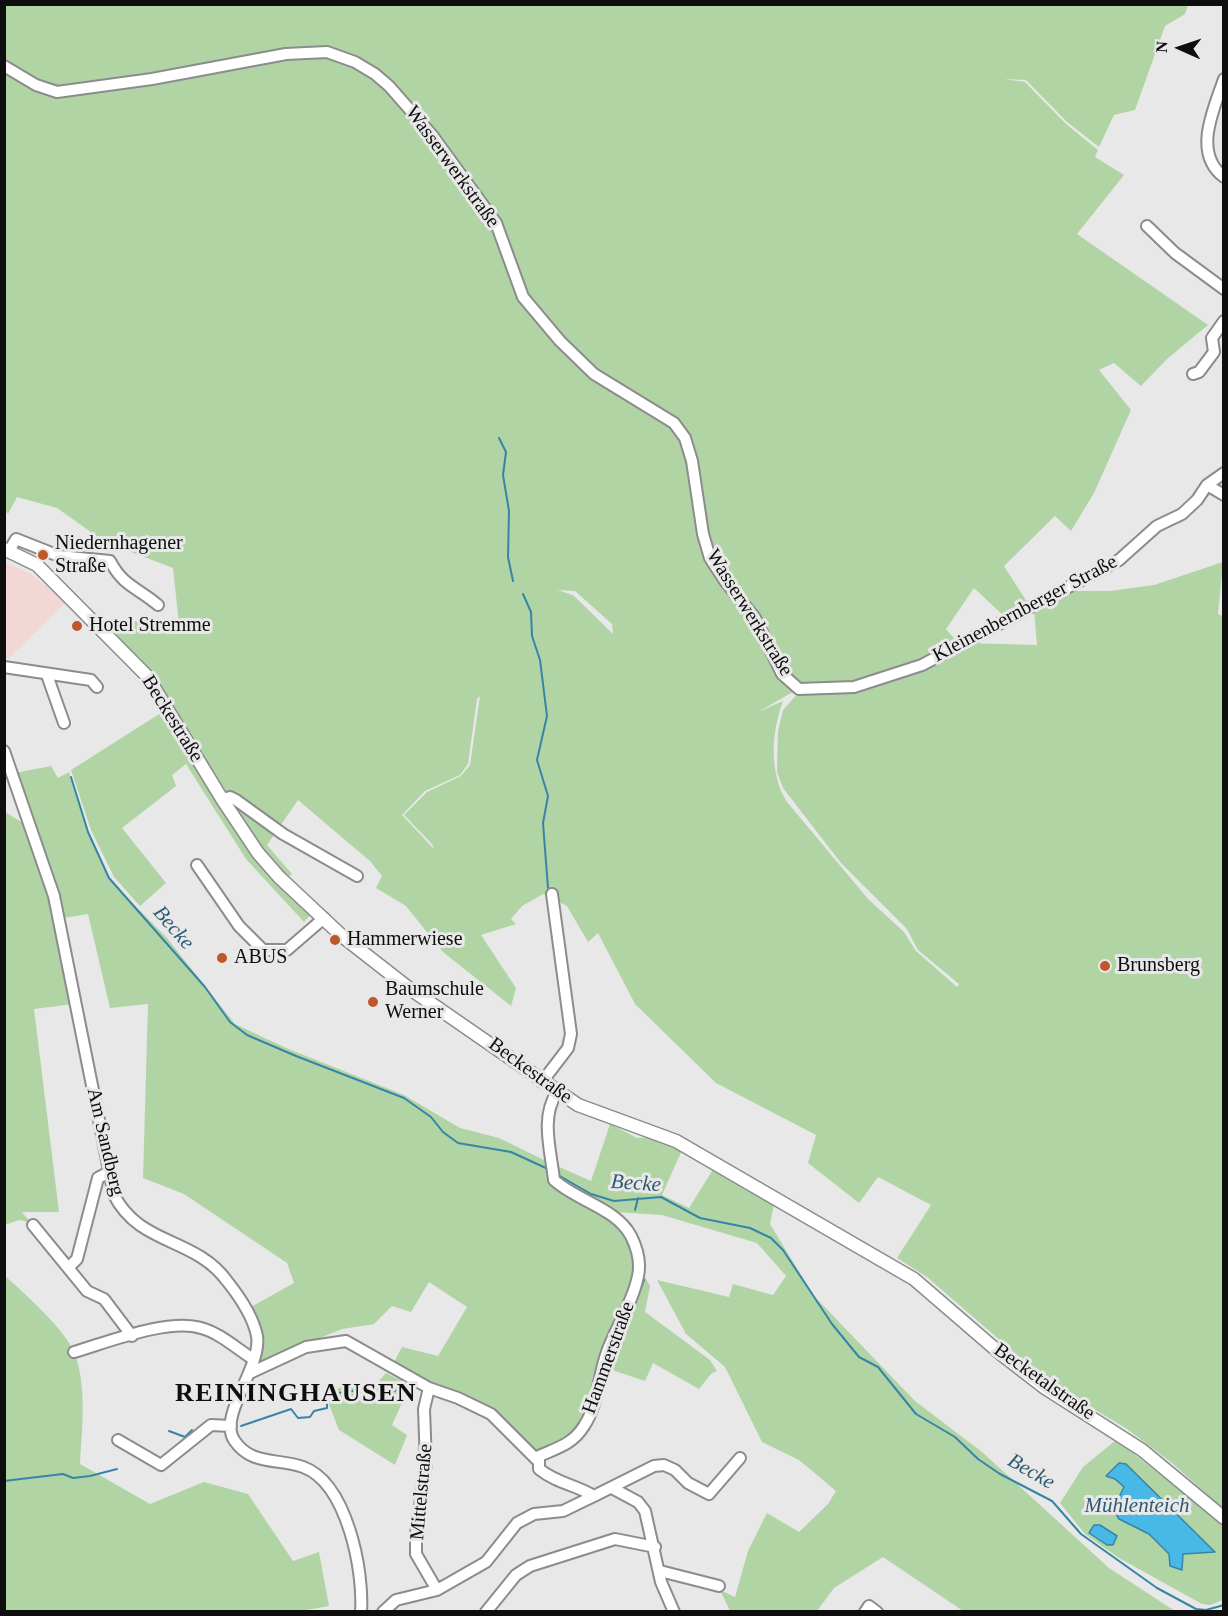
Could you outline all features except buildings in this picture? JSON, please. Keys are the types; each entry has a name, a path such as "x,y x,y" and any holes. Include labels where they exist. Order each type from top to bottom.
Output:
{"main road":[{"name":"Beckestraße","path":"7,550 37,565 147,676 222,799 258,853 279,877 324,918 406,986 475,1031 542,1082 578,1105 676,1141 863,1247"},
{"name":"Becketalstraße","path":"863,1247 914,1279 1001,1354 1045,1388 1142,1450 1224,1518"}],"street":[{"name":"Wasserwerkstraße","path":"4,66 36,85 57,92 152,79 286,54 327,52 355,62 375,74 389,86 432,135 496,223 523,297 561,341 594,374 674,423 685,438 692,461 703,534 711,558 725,581 755,618 782,674 799,689"},
{"path":"1224,79 1207,137 1207,151 1212,164 1224,177"},
{"path":"1147,226 1176,254 1224,289"},
{"path":"1194,374 1199,372 1214,352 1212,338 1224,321"},
{"name":"Kleinenbernberger Straße","path":"799,689 854,687 922,665 1119,560 1157,526 1182,514 1197,500 1206,484 1224,473"},
{"path":"1206,484 1224,495"},
{"path":"7,550 16,539 59,556 110,561 123,582 143,592 158,605"},
{"path":"4,667 91,680 97,687"},
{"path":"47,675 64,723"},
{"name":"Am Sandberg","path":"4,751 54,897 114,1195 123,1212 143,1229 199,1254 225,1278 246,1309 257,1337 250,1373 235,1406 231,1425"},
{"path":"222,799 230,797 236,800 283,834 357,876"},
{"path":"197,864 239,927 263,950 287,950 324,918"},
{"path":"542,1082 568,1048 571,1034 552,894"},
{"name":"Hammerstraße","path":"537,1460 539,1456 568,1443 586,1422 606,1354 639,1271 635,1244 621,1222 564,1189 554,1172 548,1119 551,1101 557,1092"},
{"path":"69,1267 77,1259 98,1178 109,1172"},
{"path":"33,1225 87,1291 104,1299 132,1336"},
{"path":"75,1353 132,1336 188,1325 204,1328 253,1359"},
{"path":"250,1373 306,1347 335,1340 346,1341 429,1388 458,1398 490,1414 537,1460 539,1469 555,1481 581,1488 594,1496"},
{"name":"Mittelstraße","path":"429,1388 424,1409 426,1463 416,1534 416,1554 437,1590"},
{"path":"118,1440 161,1465 211,1425 231,1425 233,1439 249,1456 303,1467 314,1473 333,1493 348,1527 360,1567 361,1611"},
{"path":"383,1611 396,1600 437,1590 486,1562 517,1523 534,1514 563,1510 654,1466 664,1465 709,1494 740,1458"},
{"path":"612,1488 638,1502 645,1511 660,1572 674,1611"},
{"path":"486,1611 516,1575 530,1566 615,1539 655,1547"},
{"path":"660,1572 719,1586"}],"shaded area":[{"path":"5,562 31,574 66,602 8,659 4,654"}],"green space":[{"path":"4,5 1188,5 1185,14 1165,26 1135,110 1114,115 1099,147 1067,122 1026,80 1004,79 1025,82 1066,124 1098,150 1095,157 1124,175 1077,234 1208,325 1167,359 1141,386 1114,363 1099,370 1131,410 1094,493 1071,531 1055,516 1004,566 1029,605 1006,618 974,588 946,629 958,643 893,672 859,682 809,688 801,687 785,675 774,657 757,618 752,614 780,675 798,689 758,712 783,701 776,726 774,753 777,778 787,802 868,899 904,932 916,951 957,987 959,984 918,950 907,929 841,863 783,788 777,772 778,731 783,710 800,691 855,690 922,666 964,643 1037,645 1034,609 1070,591 1110,591 1154,585 1223,562 1218,614 1224,617 1223,1509 1172,1463 1127,1429 1046,1380 927,1277 897,1258 931,1205 878,1177 859,1203 808,1163 816,1135 716,1083 635,1004 598,933 588,942 567,906 543,894 522,906 511,919 516,924 481,935 516,988 511,1006 443,952 406,906 376,888 382,876 370,861 298,800 267,845 292,874 288,878 263,850 152,673 112,632 126,621 179,624 173,568 105,542 57,508 17,497 8,514 5,510","holes":["557,590 575,591 612,624 613,634 573,595","480,696 470,765 461,776 427,792 404,815 432,844 434,849 402,815 425,791 460,775 468,764 477,699"]},
{"path":"164,711 191,760 311,914 304,922 246,859 186,764 172,775 176,786 122,828 166,883 140,906 114,877 91,830 71,770"},
{"path":"51,766 58,778 69,772 88,832 110,880 167,938 235,1024 286,1048 404,1095 460,1128 499,1138 548,1162 550,1180 560,1193 610,1219 627,1237 633,1257 650,1286 645,1312 710,1360 717,1371 711,1374 699,1389 653,1363 645,1381 600,1366 587,1409 573,1432 550,1448 533,1451 491,1414 391,1368 402,1347 438,1356 467,1307 429,1282 411,1312 392,1306 374,1324 342,1329 259,1363 261,1340 249,1308 294,1283 287,1263 184,1194 143,1178 148,1004 110,1008 88,914 63,918 60,896 15,773"},
{"path":"5,812 26,825 51,899 73,1004 34,1009 59,1212 22,1212 30,1222 19,1220 5,1225"},
{"path":"610,1124 637,1138 651,1137 682,1150 662,1195 689,1208 714,1168 774,1204 770,1224 814,1296 915,1401 982,1452 1109,1568 1175,1611 963,1611 883,1557 834,1588 817,1611 730,1611 720,1590 735,1597 748,1551 767,1513 799,1532 828,1504 836,1491 799,1460 762,1442 725,1367 686,1334 657,1280 729,1297 733,1284 773,1295 786,1276 757,1243 662,1215 615,1212 558,1179 557,1166 591,1181"},
{"path":"4,1275 54,1323 75,1354 82,1395 80,1464 150,1504 204,1482 248,1494 293,1561 319,1552 329,1606 295,1612 5,1611"},
{"path":"386,1373 410,1385 392,1425 407,1435 395,1465 339,1430 325,1394 346,1385 378,1382"},
{"path":"1116,1440 1223,1524 1223,1600 1210,1605 1202,1604 1119,1558 1085,1534 1060,1503 1083,1467"}],"water":[{"name":"Mühlenteich","path":"1119,1463 1126,1464 1215,1552 1183,1554 1182,1570 1170,1566 1169,1554 1149,1534 1119,1519 1113,1509 1124,1487 1115,1479 1106,1476"},
{"path":"1094,1525 1100,1525 1117,1536 1113,1545 1107,1545 1089,1533"}],"waterway":[{"path":"499,438 506,452 503,475 509,511 508,557 513,581"},
{"path":"523,594 531,612 532,636 540,660 547,716 537,760 548,796 543,823 548,888"},
{"name":"Becke","path":"71,777 88,832 109,878 205,987 230,1022 247,1035 404,1098 431,1117 443,1132 458,1143 511,1152 548,1169"},
{"name":"Becke","path":"558,1175 591,1194 614,1201 661,1197 700,1218 750,1228 771,1238 783,1250 832,1324 859,1357 878,1367 916,1414 955,1437 978,1459 1000,1474 1052,1501 1081,1534 1157,1588 1196,1609 1206,1610 1224,1605"},
{"path":"635,1210 638,1198"},
{"path":"624,1329 644,1280"},
{"path":"241,1426 291,1409 298,1418 310,1417 314,1411 327,1408 327,1392 338,1393 373,1388 385,1391 415,1390"},
{"path":"169,1431 185,1437 192,1430"},
{"path":"4,1481 63,1474 73,1478 117,1469"}],"place":[{"name":"Niedernhagener Straße","path":"43,555"},
{"name":"Hotel Stremme","path":"77,626"},
{"name":"Hammerwiese","path":"335,940"},
{"name":"ABUS","path":"222,958"},
{"name":"Brunsberg","path":"1105,966"},
{"name":"Baumschule Werner","path":"373,1002"}],"district":[{"name":"REININGHAUSEN","path":"296,1394"}]}
